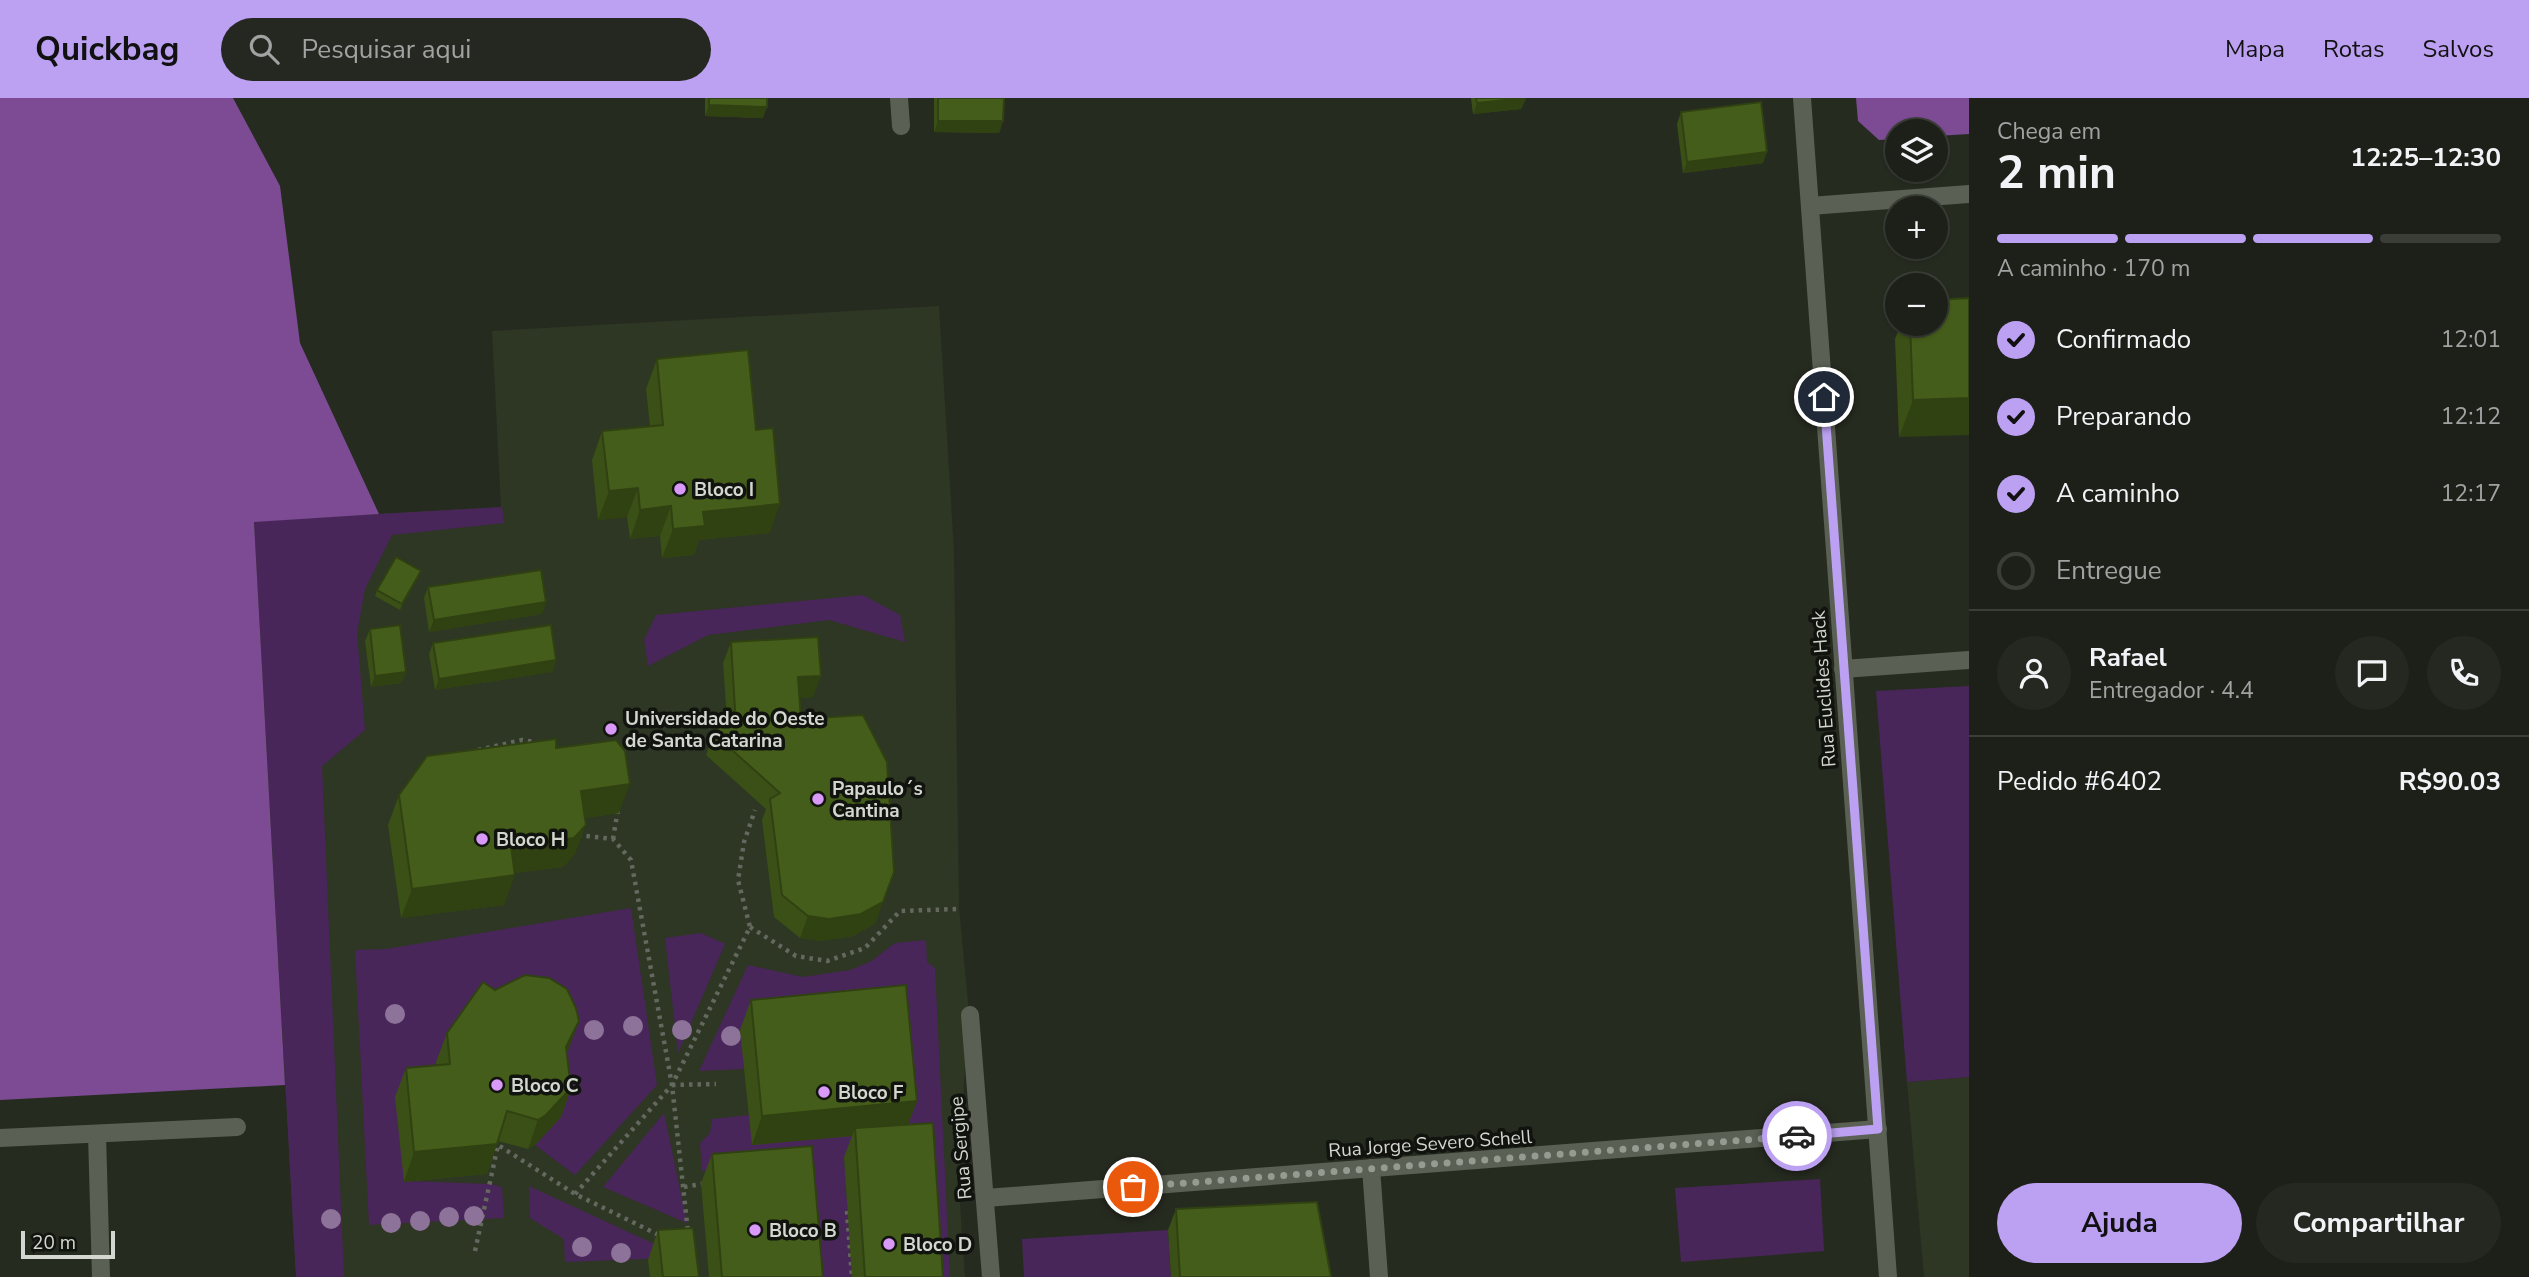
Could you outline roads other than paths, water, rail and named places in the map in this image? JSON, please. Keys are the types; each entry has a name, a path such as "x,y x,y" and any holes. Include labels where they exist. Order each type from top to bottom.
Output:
{"street":[{"path":"899,98 901,126"},
{"name":"Rua Euclides Hack","path":"1802,98 1888,1277"},
{"path":"1810,206 1969,194"},
{"path":"1843,669 1969,660"},
{"name":"Rua Sergipe","path":"970,1015 990,1277"},
{"path":"0,1138 237,1127"},
{"name":"Rua Jorge Severo Schell","path":"986,1198 1878,1129"},
{"path":"97,1133 101,1277"},
{"path":"1371,1168 1379,1277"}],"place":[{"name":"Bloco I","path":"680,489"},
{"name":"Universidade do Oeste de Santa Catarina","path":"611,729"},
{"name":"Papaulo´s Cantina","path":"818,799"},
{"name":"Bloco H","path":"482,839"},
{"name":"Bloco C","path":"497,1085"},
{"name":"Bloco F","path":"824,1092"},
{"name":"Bloco B","path":"755,1230"},
{"name":"Bloco D","path":"889,1244"}]}
